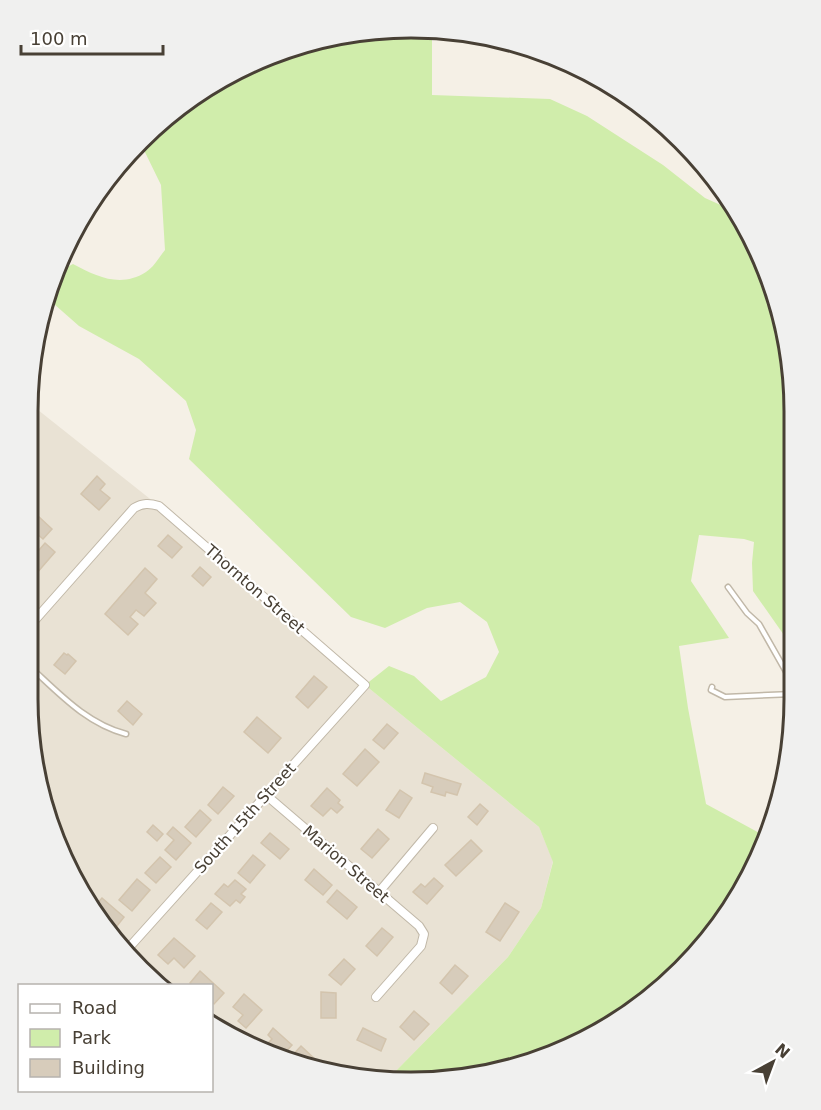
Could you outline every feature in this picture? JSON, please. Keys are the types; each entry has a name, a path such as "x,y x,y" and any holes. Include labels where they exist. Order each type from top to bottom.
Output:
{"street":[{"name":"Thornton Street","path":"38,617 134,508 151,503 159,506 365,685"},
{"name":"South 15th Street","path":"131,946 365,685"},
{"name":"Marion Street","path":"266,795 419,926 424,934 421,946 376,997"},
{"path":"379,892 433,828"}],"lane":[{"path":"728,587 747,613 759,624 784,668"},
{"path":"38,674 65,700 88,717 109,730 126,734"},
{"path":"712,687 711,690 726,697 784,694"}],"shaded area":[{"path":"38,410 159,506 365,685 539,827 553,861 541,908 508,957 395,1072 386,1072 314,1060 246,1034 213,1016 213,984 170,984 130,945 100,907 76,864 57,819 45,772 38,724"}],"green space":[{"path":"386,38 432,38 432,95 550,99 587,116 663,165 705,198 723,206 734,224 755,268 771,314 783,386 784,635 753,591 754,542 699,535 691,581 729,638 679,646 706,804 759,833 734,886 721,907 691,945 638,995 597,1023 553,1044 507,1060 435,1072 395,1072 508,957 541,908 553,862 539,827 365,685 389,666 414,676 441,701 486,677 499,652 487,622 460,602 427,608 385,628 351,617 189,459 196,430 186,401 139,359 79,326 54,304 66,269 73,264 91,273 118,280 137,277 149,270 165,250 161,185 144,150 183,115 224,87 268,66 314,50"}],"building":[{"path":"97,476 105,484 100,490 110,498 99,510 81,494"},
{"path":"38,516 52,529 43,539 38,535"},
{"path":"168,535 182,547 172,558 158,546"},
{"path":"45,543 55,552 38,572 38,551"},
{"path":"200,567 211,577 203,586 192,576"},
{"path":"145,568 157,579 145,593 156,603 144,616 136,610 130,617 138,624 128,635 105,614"},
{"path":"64,653 76,661 65,674 54,665"},
{"path":"314,676 327,687 308,708 296,697"},
{"path":"127,701 142,714 133,725 118,711"},
{"path":"257,717 281,738 268,753 244,732"},
{"path":"387,724 398,733 384,749 373,740"},
{"path":"365,749 379,762 357,786 343,774"},
{"path":"425,773 461,784 457,795 446,792 445,796 431,792 433,787 422,783"},
{"path":"223,787 234,796 218,814 208,805"},
{"path":"327,788 340,800 338,803 343,807 337,813 331,808 323,816 311,806"},
{"path":"400,790 412,798 399,818 386,810"},
{"path":"480,804 488,811 477,825 468,817"},
{"path":"200,810 211,820 196,837 185,827"},
{"path":"153,825 163,834 157,841 147,832"},
{"path":"173,827 191,843 176,860 165,850 174,840 167,834"},
{"path":"378,829 389,839 372,858 361,849"},
{"path":"270,833 289,849 280,859 261,843"},
{"path":"471,840 482,851 456,876 445,865"},
{"path":"253,855 265,865 250,883 238,873"},
{"path":"160,857 171,867 156,883 145,873"},
{"path":"314,869 332,885 323,895 305,880"},
{"path":"434,878 443,886 427,904 413,892 421,884 425,887"},
{"path":"137,879 150,890 132,911 119,900"},
{"path":"235,880 246,889 241,894 245,897 240,903 236,900 230,906 215,894 224,884 228,887"},
{"path":"337,890 357,907 347,919 327,902"},
{"path":"102,898 124,917 117,926 109,918 97,903"},
{"path":"211,903 222,912 207,929 196,920"},
{"path":"505,903 519,912 500,941 486,932"},
{"path":"382,928 393,937 377,956 366,946"},
{"path":"174,938 195,956 184,968 174,958 168,964 158,955"},
{"path":"344,959 355,969 341,985 329,975"},
{"path":"455,965 468,976 452,994 440,983"},
{"path":"200,971 224,993 214,1004 213,984 190,983"},
{"path":"321,992 336,993 336,1018 321,1018"},
{"path":"244,994 262,1010 246,1028 238,1021 243,1015 233,1007"},
{"path":"414,1011 429,1024 414,1040 400,1027"},
{"path":"273,1028 292,1045 286,1051 268,1044 272,1039 268,1035"},
{"path":"363,1028 386,1039 381,1051 357,1040"},
{"path":"301,1046 316,1060 314,1060 294,1054"}]}
